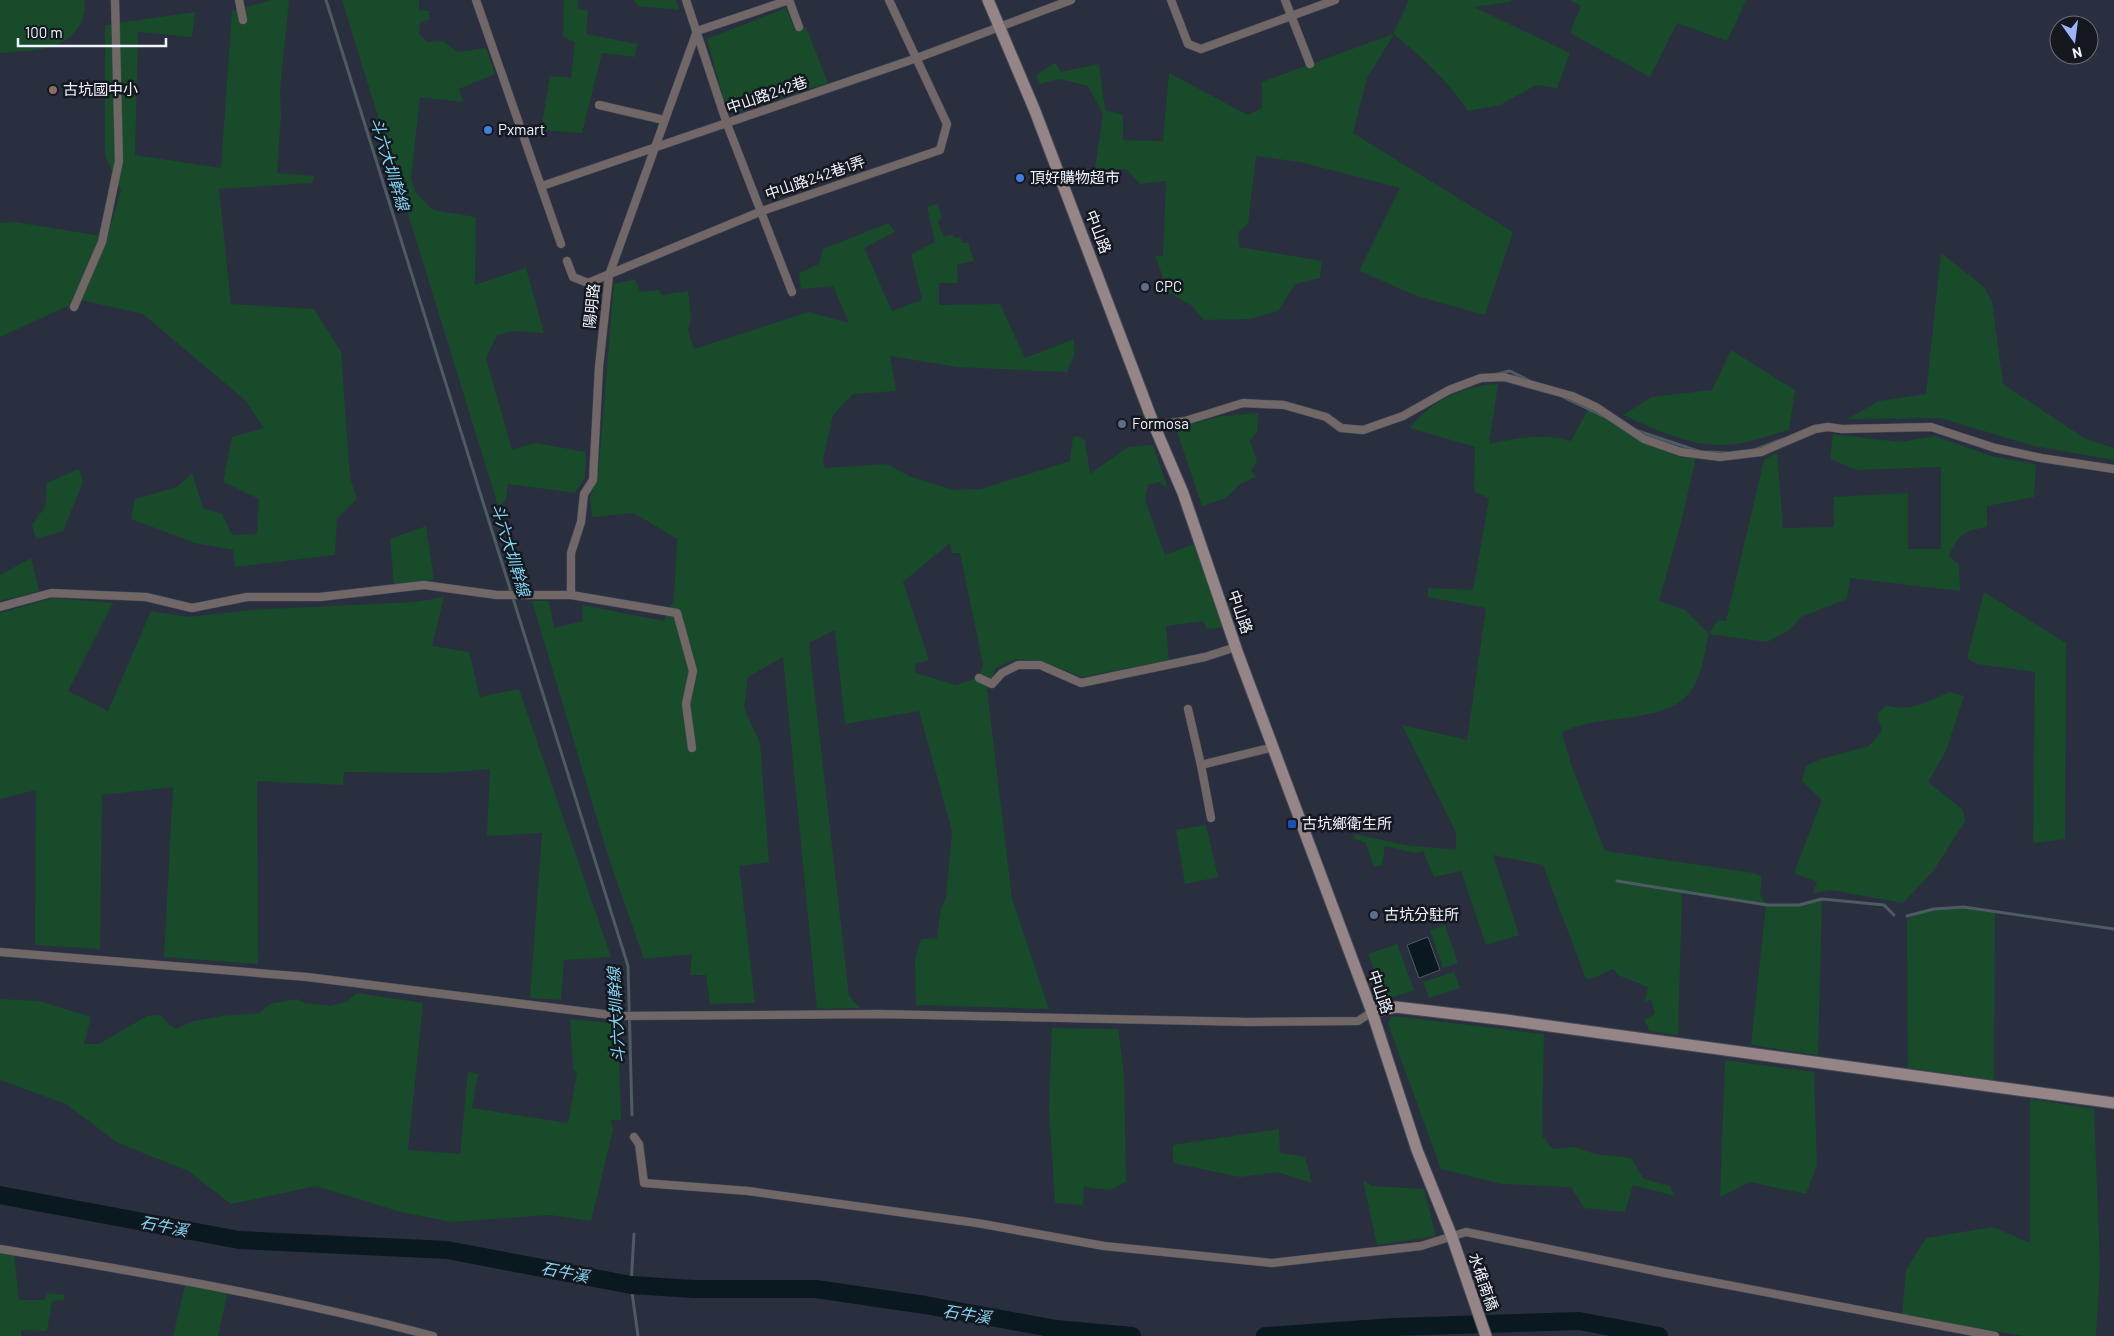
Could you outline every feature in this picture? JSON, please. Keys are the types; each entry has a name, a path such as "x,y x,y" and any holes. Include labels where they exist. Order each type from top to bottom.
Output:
{"main road":[{"name":"中山路","path":"988,0 1035,111 1154,425 1183,493 1236,647 1372,1012 1417,1150 1452,1237"},
{"path":"1372,1012 1396,1007 1497,1019 2114,1103"},
{"name":"水碓南橋","path":"1452,1237 1486,1336"}],"street":[{"path":"74,307 102,242 119,161 115,0"},
{"path":"239,0 243,20"},
{"path":"476,0 561,244"},
{"path":"686,0 727,124 792,292"},
{"path":"697,31 789,0 799,27"},
{"path":"889,0 917,58"},
{"name":"中山路242巷","path":"542,186 917,58 1000,28 1060,2 1071,0"},
{"path":"1171,0 1188,44 1201,49 1291,18 1335,0"},
{"path":"1285,0 1310,64"},
{"name":"陽明路","path":"571,595 572,553 581,522 584,494 593,480 600,367 609,275 697,31"},
{"name":"中山路242巷1弄","path":"567,261 573,277 581,282 588,283 762,211 940,150 947,124 917,58"},
{"path":"599,105 664,120"},
{"path":"1154,425 1185,421 1243,403 1284,405 1326,417 1341,428 1363,430 1403,416 1449,390 1481,378 1504,377 1572,396 1596,407 1644,439 1681,452 1720,457 1761,452 1795,436 1828,427 1842,429 1931,426 2004,450 2041,458 2114,469"},
{"path":"0,607 51,593 146,597 192,608 247,597 320,597 424,585 497,595 571,595 676,613 693,671 686,704 692,748"},
{"path":"979,678 992,684 1002,673 1018,665 1040,665 1081,683 1205,656 1236,647"},
{"path":"1188,709 1211,818"},
{"path":"1201,765 1274,747"},
{"path":"0,952 307,977 619,1016 879,1014 1259,1022 1358,1021 1372,1012"},
{"path":"634,1137 639,1144 644,1183 778,1195 976,1223 1104,1246 1272,1263 1421,1246 1466,1232 1665,1273 1995,1336"},
{"path":"0,1249 170,1277 298,1302 433,1336"}],"green space":[{"path":"0,0 84,0 85,11 79,26 72,35 54,46 0,53"},
{"path":"272,0 289,0 280,90 281,115 277,173 314,176 312,183 219,189 231,304 314,309 341,352 350,478 357,499 337,519 335,555 235,567 233,550 195,543 131,519 135,499 177,487 192,473 203,508 222,514 232,535 257,534 259,499 223,482 232,437 264,428 245,400 143,314 81,300 0,337 0,223 15,222 107,237 121,190 105,156 105,25 195,12 192,37 138,32 135,155 221,168 232,11"},
{"path":"342,0 419,0 419,10 429,11 429,20 420,22 419,34 427,42 443,41 458,52 486,48 495,74 459,89 463,102 420,97 411,179 416,193 433,210 476,217 475,285 526,268 544,333 513,331 497,335 486,358 512,450 535,443 586,452 585,477 575,493 508,484 506,498 499,509"},
{"path":"564,0 578,0 578,9 588,11 586,34 637,44 635,57 602,53 582,133 541,130 550,76 571,78 575,42 563,37"},
{"path":"633,0 676,0 679,10 638,6"},
{"path":"1409,0 1512,0 1474,7 1570,53 1557,88 1536,85 1500,105 1468,111 1452,89 1434,70 1394,34 1367,78 1353,133 1513,232 1485,315 1417,296 1359,271 1400,188 1300,162 1256,156 1248,224 1238,232 1239,247 1322,261 1320,278 1295,284 1278,311 1251,319 1204,320 1191,305 1169,293 1155,256 1163,256 1166,181 1140,184 1126,169 1095,169 1103,114 1088,86 1060,79 1039,84 1036,75 1055,63 1061,72 1099,64 1105,110 1123,115 1123,140 1163,141 1169,73 1248,115 1262,108 1262,82 1393,34"},
{"path":"1569,0 1746,0 1727,41 1677,23 1650,77 1570,33 1581,6"},
{"path":"786,8 795,31 806,27 828,83 741,111 724,100 707,39"},
{"path":"937,204 942,216 938,223 944,237 952,234 954,238 960,237 963,243 968,243 974,261 957,265 958,283 939,283 939,305 1000,304 1025,358 1074,339 1074,356 1067,372 957,367 890,356 896,391 853,394 833,415 823,459 825,468 887,464 911,477 954,490 981,489 1070,461 1073,437 1079,436 1085,440 1090,474 1128,447 1153,445 1168,489 1159,482 1148,485 1145,500 1165,555 1194,544 1224,627 1207,629 1203,621 1166,626 1169,660 1082,677 1041,661 1016,659 996,668 987,690 1012,898 1049,1009 916,1005 915,959 921,939 937,938 941,908 946,898 952,831 919,711 845,724 835,630 809,643 849,996 860,1008 817,1009 783,657 748,677 744,708 760,743 769,862 739,866 755,1003 710,1004 706,975 690,975 692,954 644,959 609,859 532,601 549,601 554,628 583,621 582,605 664,621 674,599 677,539 634,513 592,517 590,497 598,476 614,284 635,279 640,292 658,290 662,295 688,291 691,318 688,331 694,349 809,312 849,323 833,286 801,289 799,273 819,264 823,249 889,223 895,232 864,248 892,311 922,300 911,254 935,242 927,207","holes":["950,543 952,553 960,553 983,664 979,678 955,685 916,673 915,664 929,660 903,582"]},
{"path":"1941,253 1984,287 1992,302 2003,384 2084,438 2114,448 2114,460 2034,446 1940,418 1847,419 1879,401 1926,394"},
{"path":"1731,350 1795,390 1789,430 1736,444 1705,444 1657,430 1623,415 1652,397 1712,390"},
{"path":"1498,384 1489,444 1520,438 1540,437 1571,441 1589,408 1682,458 1696,457 1681,523 1659,601 1685,610 1709,634 1696,682 1686,697 1672,707 1655,713 1578,726 1562,733 1572,767 1605,851 1754,873 1762,877 1760,895 1767,905 1799,905 1822,899 1818,1055 1751,1045 1766,905 1682,893 1678,1035 1650,1031 1644,1020 1655,1014 1651,1000 1645,1002 1648,987 1618,975 1613,969 1596,977 1586,979 1543,865 1493,855 1519,935 1486,945 1461,871 1434,877 1423,851 1415,853 1385,846 1382,865 1374,867 1366,843 1353,838 1355,834 1405,845 1456,850 1456,832 1402,725 1467,740 1486,608 1428,597 1428,588 1473,590 1489,499 1474,491 1475,447 1410,428 1427,410 1449,396 1473,388"},
{"path":"1259,413 1257,432 1250,441 1257,461 1251,471 1256,477 1240,484 1226,498 1202,506 1176,428 1222,416"},
{"path":"1833,434 1900,442 1935,436 1991,456 2036,464 2034,497 1987,506 1987,527 1967,532 1956,543 1949,556 1959,565 1960,591 1850,578 1847,599 1801,617 1790,630 1767,642 1709,634 1718,620 1726,621 1764,460 1777,452 1783,528 1834,527 1834,497 1908,493 1908,549 1941,549 1941,467 1856,470 1830,459"},
{"path":"79,469 83,482 63,531 36,539 32,525 45,507 47,483"},
{"path":"426,526 434,580 394,585 390,539"},
{"path":"31,558 39,591 0,601 0,575"},
{"path":"1984,592 2066,643 2065,839 2033,843 2035,672 1977,664 1967,658"},
{"path":"444,597 432,646 469,652 480,697 519,689 611,957 564,960 561,1000 530,998 542,833 487,836 490,769 438,773 344,772 343,785 257,781 258,964 164,957 173,787 102,795 100,949 35,945 36,790 0,799 0,613 53,598 113,603 68,691 108,711 151,611 188,617 251,610 415,602"},
{"path":"1949,692 1964,696 1946,751 1928,782 1963,810 1965,821 1934,870 1903,903 1831,890 1813,893 1817,882 1794,873 1822,800 1802,781 1806,766 1821,759 1869,746 1882,731 1877,714 1886,705 1903,708 1911,707"},
{"path":"1206,825 1218,877 1185,884 1176,830"},
{"path":"1964,907 1995,912 1994,1080 1908,1068 1907,920 1920,912"},
{"path":"1445,925 1458,963 1443,968 1430,930"},
{"path":"1397,944 1414,990 1385,1000 1368,954"},
{"path":"1454,972 1460,988 1429,998 1423,982"},
{"path":"357,993 423,1003 408,1150 460,1154 468,1072 478,1074 472,1108 568,1123 577,1073 573,1069 570,1019 618,1024 621,1120 611,1120 613,1130 591,1221 550,1215 452,1222 401,1212 316,1186 231,1204 188,1171 118,1143 66,1104 0,1080 0,999 39,1001 91,1017 84,1044 99,1044 147,1016 161,1015 169,1025 177,1029 190,1022 221,1016 259,1013 270,1004 297,999 305,1003 330,1006 346,1002"},
{"path":"1392,1016 1544,1034 1542,1136 1553,1149 1575,1147 1595,1154 1631,1158 1644,1179 1670,1186 1675,1196 1633,1185 1625,1212 1584,1208 1571,1187 1502,1184 1441,1169 1388,1024"},
{"path":"1052,1028 1118,1029 1124,1074 1126,1182 1110,1190 1084,1187 1083,1205 1055,1203 1049,1108"},
{"path":"1725,1060 1814,1072 1817,1165 1806,1194 1750,1182 1720,1197"},
{"path":"2030,1099 2094,1109 2100,1267 2096,1336 2024,1336 1902,1316 1906,1270 1926,1238 1993,1227 2030,1243"},
{"path":"1279,1129 1280,1153 1305,1157 1312,1183 1277,1172 1240,1177 1173,1163 1173,1145"},
{"path":"1363,1180 1372,1186 1424,1189 1436,1236 1377,1245"},
{"path":"0,1253 14,1254 19,1300 45,1300 47,1293 64,1295 64,1300 52,1301 47,1331 21,1330 21,1336 0,1336"},
{"path":"186,1282 228,1291 218,1336 173,1336"}],"shaded area":[{"path":"1428,937 1440,970 1419,978 1407,945"}],"waterway":[{"name":"斗六大圳幹線","path":"326,0 628,966 632,1115"},
{"path":"1497,374 1510,371 1530,381"},
{"path":"1563,397 1605,417"},
{"path":"1638,431 1698,451"},
{"path":"1754,450 1783,439"},
{"path":"1709,452 1728,453"},
{"path":"1617,881 1767,905 1799,905 1822,899 1884,905 1894,915"},
{"path":"1907,916 1934,909 1964,907 2114,929"},
{"name":"石牛溪","path":"0,1195 239,1240 447,1250 631,1285 694,1289 816,1289 925,1305 1056,1329 1132,1336"},
{"name":"斗六大圳幹線","path":"634,1234 631,1285 638,1336"},
{"name":"石牛溪","path":"1265,1336 1393,1327 1579,1321 1659,1336"}],"place":[{"name":"古坑國中小","path":"53,90"},
{"name":"Pxmart","path":"488,130"},
{"name":"頂好購物超市","path":"1020,178"},
{"name":"CPC","path":"1145,287"},
{"name":"Formosa","path":"1122,424"},
{"name":"古坑鄉衛生所","path":"1292,824"},
{"name":"古坑分駐所","path":"1374,915"}]}
